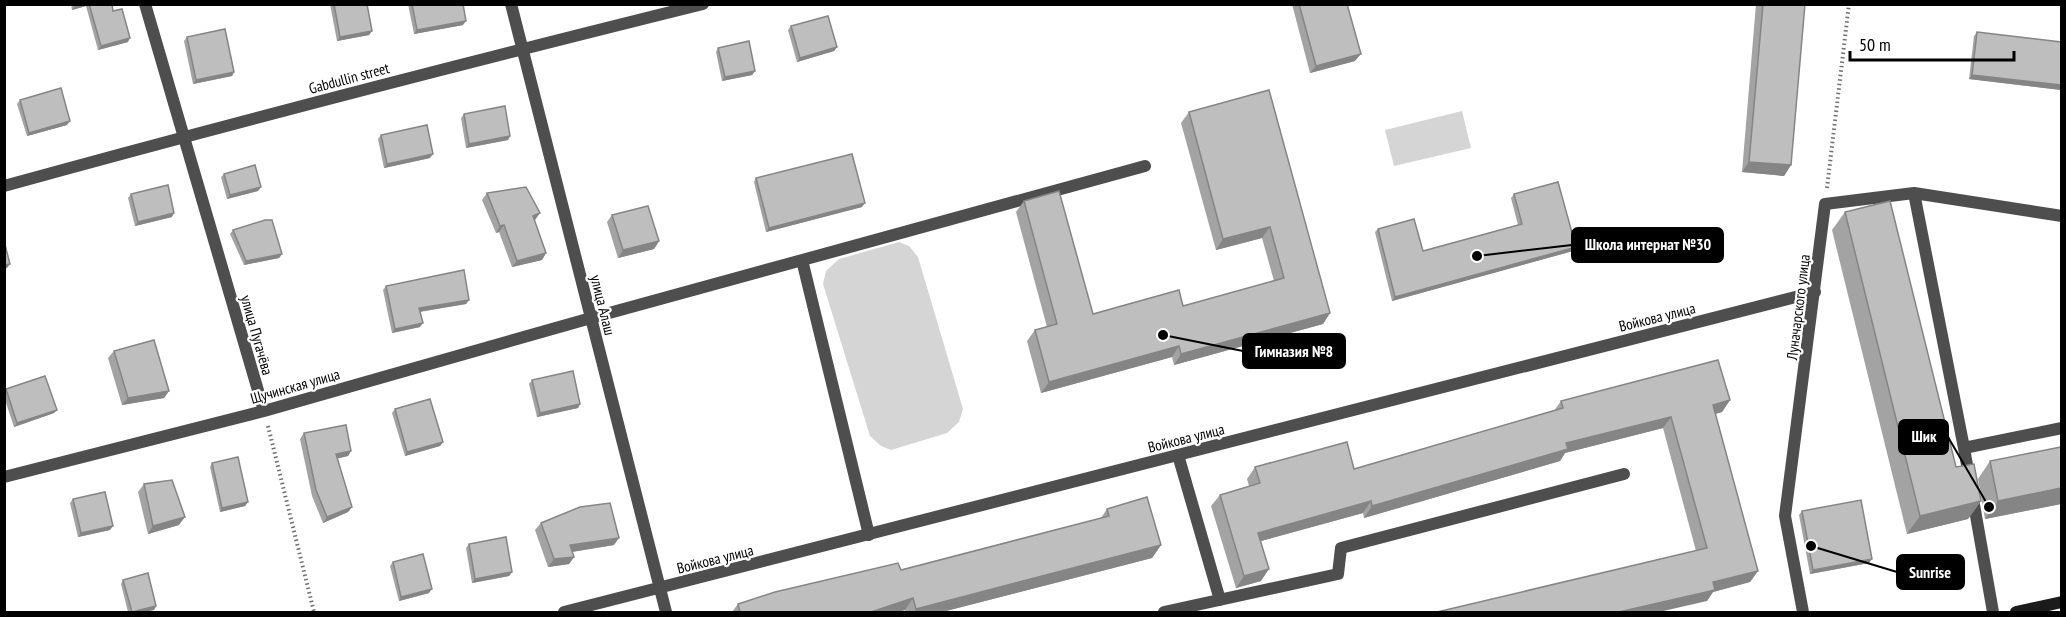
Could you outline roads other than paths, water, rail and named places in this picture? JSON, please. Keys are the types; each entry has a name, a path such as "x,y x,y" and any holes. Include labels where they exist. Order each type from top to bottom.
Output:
{"main road":[{"path":"2016,612 2061,602"}],"street":[{"name":"улица Пугачёва","path":"145,4 264,411"},
{"name":"улица Алаш","path":"511,4 666,612"},
{"name":"Gabdullin street","path":"4,186 184,136 703,4"},
{"name":"Щучинская улица","path":"4,477 264,411 591,318 1145,166"},
{"path":"1993,612 1964,448 1914,193 2061,216"},
{"name":"Луначарского улица","path":"1803,612 1785,516 1826,204 1914,193"},
{"path":"802,260 869,535"},
{"name":"Войкова улица","path":"564,612 1815,292"},
{"path":"1964,448 2061,428"},
{"path":"1179,456 1220,600"},
{"path":"1164,612 1338,574 1341,548 1624,474"}],"place":[{"name":"Школа интернат №30","path":"1477,256"},
{"name":"Гимназия №8","path":"1163,335"},
{"name":"Шик","path":"1989,507"},
{"name":"Sunrise","path":"1811,546"}]}
